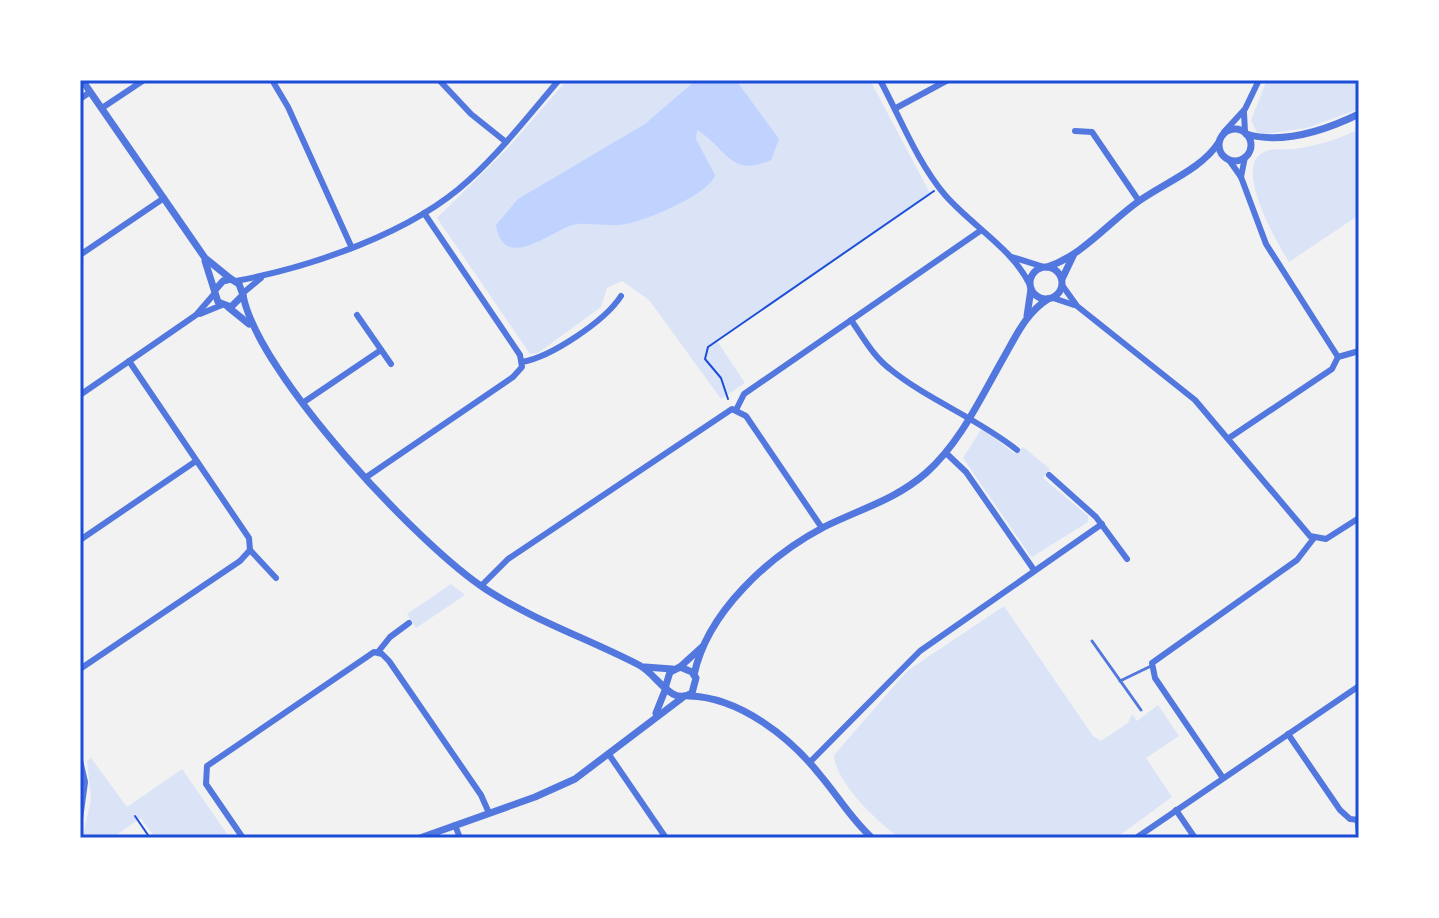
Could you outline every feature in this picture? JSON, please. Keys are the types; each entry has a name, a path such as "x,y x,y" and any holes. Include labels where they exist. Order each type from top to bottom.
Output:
{"street":[{"path":"82,80 205,258 233,280 243,294 254,329 304,402 365,478 429,545 481,586 531,615 642,666 673,696 715,699"},
{"path":"102,108 144,80"},
{"path":"272,80 288,107 351,246"},
{"path":"439,80 471,114 506,142"},
{"path":"80,395 196,315 219,283 264,276 351,246 424,213 468,181 559,80"},
{"path":"880,80 939,188 980,231 1012,257 1037,297 1077,306"},
{"path":"896,108 948,80"},
{"path":"420,838 558,787 610,756 655,715 695,689 695,677 704,645 725,612 765,568 822,528 869,510 907,489 946,453 971,416 1026,318 1032,275 1074,254 1139,201 1197,164 1245,109 1259,80"},
{"path":"80,99 90,92"},
{"path":"1241,177 1250,143 1246,133 1245,109"},
{"path":"1224,132 1235,129 1269,138 1308,133 1359,114"},
{"path":"1075,131 1092,132 1139,201"},
{"path":"1197,164 1246,155 1269,138"},
{"path":"1219,142 1241,177 1266,244 1338,357"},
{"path":"80,255 164,198"},
{"path":"424,213 522,362"},
{"path":"736,410 744,394 980,231"},
{"path":"1026,318 1050,299 1062,282 1074,254"},
{"path":"1012,257 1057,271 1077,306 1195,400 1294,520 1314,538 1326,539 1359,518"},
{"path":"205,258 215,292 224,306 254,329"},
{"path":"196,315 235,305 264,276"},
{"path":"522,362 539,359 609,312 621,296"},
{"path":"357,315 391,364"},
{"path":"851,320 875,355 891,370 971,416 1017,450"},
{"path":"304,402 381,350"},
{"path":"1229,438 1332,369 1338,357 1359,351"},
{"path":"129,361 249,538 250,550 276,578"},
{"path":"365,478 513,377 519,372 522,362"},
{"path":"481,586 508,559 723,412 736,410 746,416 822,528"},
{"path":"946,453 966,472 1034,570"},
{"path":"80,540 196,461"},
{"path":"1049,475 1102,524 1127,559"},
{"path":"810,762 920,651 1102,524"},
{"path":"1223,778 1155,678 1151,666 1158,655 1297,560 1314,538"},
{"path":"80,669 240,561 250,550"},
{"path":"243,838 206,784 207,766 364,657 378,652 390,637 409,623"},
{"path":"655,715 667,676 704,645"},
{"path":"378,652 389,661 481,795 489,813"},
{"path":"642,666 677,668 695,677 715,699 763,723 810,762 872,838"},
{"path":"1136,838 1359,686"},
{"path":"1288,734 1340,810 1358,820"},
{"path":"610,756 666,838"},
{"path":"80,760 85,782 80,819"},
{"path":"1176,810 1195,838"},
{"path":"455,825 460,838"}],"lane":[{"path":"1092,641 1141,710"},
{"path":"1120,681 1151,666"},
{"path":"1358,820 1358,838"}],"path":[{"path":"728,399 721,378 705,359 708,347 939,188"},
{"path":"135,816 150,838"}],"shaded area":[{"path":"567,80 870,80 931,195 717,341 745,383 721,399 649,300 622,281 607,288 601,307 538,353 530,354 437,218 506,150"},
{"path":"1267,80 1359,80 1359,109 1307,128 1258,135 1251,120"},
{"path":"1359,129 1359,215 1289,262 1260,205 1253,172 1255,160 1267,151 1311,146"},
{"path":"982,428 1015,454 1023,447 1050,469 1043,478 1088,516 1088,522 1032,557 963,458"},
{"path":"451,584 465,595 416,628 407,614"},
{"path":"1004,606 1093,736 1101,741 1128,723 1132,714 1137,721 1158,705 1179,736 1146,758 1172,797 1116,838 900,838 870,813 836,766 834,755 907,671"},
{"path":"91,758 127,807 182,769 230,838 155,838 141,818 112,838 83,835 91,799 87,761"}],"water":[{"path":"696,80 736,80 779,139 771,160 746,166 737,163 697,130 696,139 715,175 711,182 690,198 635,222 577,224 520,248 509,247 501,240 496,225 518,199 645,124"}]}
